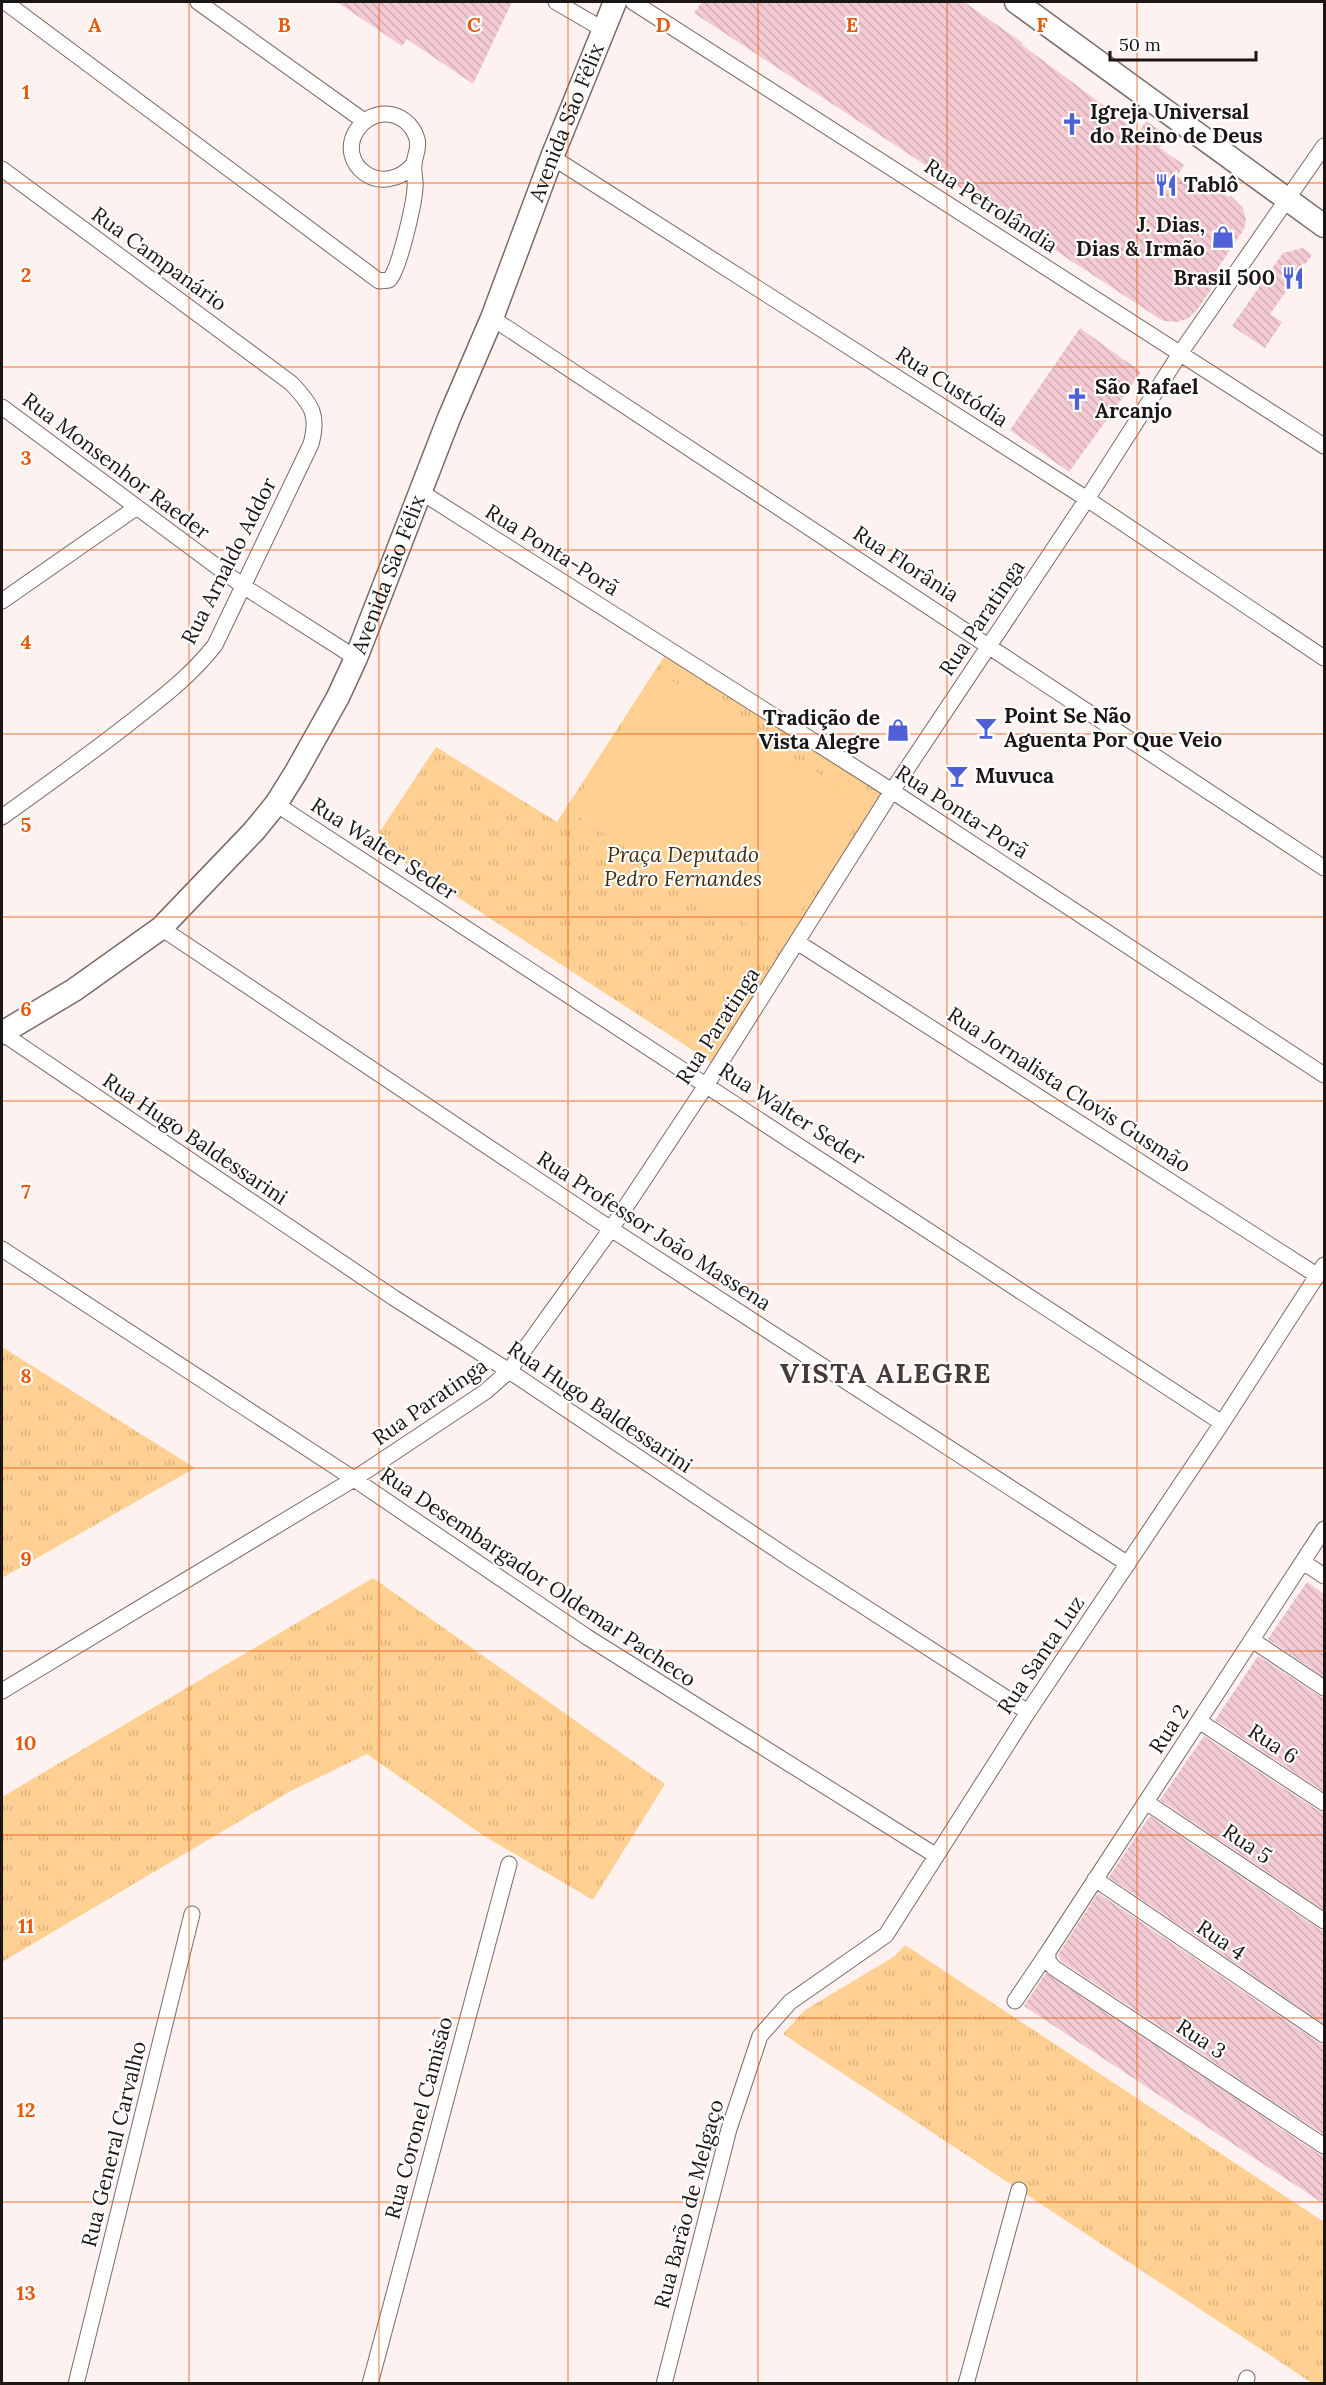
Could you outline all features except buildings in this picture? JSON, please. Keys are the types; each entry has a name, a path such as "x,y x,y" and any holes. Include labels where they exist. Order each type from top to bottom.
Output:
{"street":[{"path":"5,2 379,281 389,280 396,268 412,208 415,188 414,164"},
{"path":"198,2 364,122"},
{"path":"556,2 604,30"},
{"name":"Avenida São Félix","path":"2,1033 74,990 162,928 254,831 276,804 338,698 356,658 615,2"},
{"name":"Rua Petrolândia","path":"633,2 1324,446"},
{"path":"1016,2 1324,226"},
{"path":"385,114 397,116 414,130 418,141 418,153 414,164 405,174 394,179 381,180 364,172 359,168 353,156 352,144 356,131 374,116 385,114"},
{"name":"Rua Paratinga","path":"2,1691 354,1479 485,1392 509,1371 611,1229 707,1084 892,791 1087,499 1181,352 1324,146"},
{"name":"Rua Custódia","path":"552,157 1087,499 1324,658"},
{"name":"Rua Campanário","path":"2,169 291,383"},
{"name":"Rua Florânia","path":"492,318 990,645 1324,868"},
{"name":"Rua Arnaldo Addor","path":"2,817 68,771 178,685 201,663 215,645 311,444 316,426 310,405 291,383"},
{"name":"Rua Monsenhor Raeder","path":"2,407 243,586 356,658"},
{"name":"Rua Ponta-Porã","path":"421,492 892,791 1324,1075"},
{"path":"2,601 137,507"},
{"name":"Rua Walter Seder","path":"276,804 1222,1423"},
{"name":"Rua Professor João Massena","path":"162,928 611,1229 1128,1564"},
{"name":"Rua Jornalista Clovis Gusmão","path":"797,942 1321,1270"},
{"name":"Rua Hugo Baldessarini","path":"2,1033 300,1236 509,1371 798,1564 1028,1712"},
{"name":"Rua Desembargador Oldemar Pacheco","path":"2,1249 354,1479 597,1644 935,1856"},
{"name":"Rua Santa Luz","path":"760,2036 790,2002 886,1935 1028,1712 1222,1423 1321,1270"},
{"name":"Rua 2","path":"1016,2001 1324,1529"},
{"path":"1303,1562 1324,1576"},
{"path":"1252,1640 1324,1688"},
{"name":"Rua 6","path":"1198,1721 1324,1803"},
{"name":"Rua 5","path":"1146,1802 1324,1921"},
{"name":"Rua Coronel Camisão","path":"370,2384 509,1864"},
{"name":"Rua 4","path":"1095,1879 1324,2035"},
{"name":"Rua General Carvalho","path":"76,2384 192,1914"},
{"name":"Rua 3","path":"1048,1952 1048,1961 1054,1968 1324,2146"},
{"name":"Rua Barão de Melgaço","path":"664,2384 729,2129 760,2036"},
{"path":"966,2384 1019,2190"}],"green space":[{"name":"Praça Deputado Pedro Fernandes","path":"667,652 884,793 714,1064 373,842 436,747 557,822"},
{"path":"658,672 868,805 779,945 569,811"},
{"path":"2,1347 195,1468 2,1578"},
{"path":"373,1578 665,1784 593,1900 484,1836 367,1754 289,1792 2,1962 2,1797"},
{"path":"905,1945 1324,2222 1324,2383 1312,2383 783,2034 805,2010 895,1956"}],"place":[{"name":"Igreja Universal do Reino de Deus","path":"1072,124"},
{"name":"Tablô","path":"1166,185"},
{"name":"J. Dias, Dias & Irmão","path":"1223,237"},
{"name":"Brasil 500","path":"1293,278"},
{"name":"São Rafael Arcanjo","path":"1077,399"},
{"name":"Point Se Não Aguenta Por Que Veio","path":"986,728"},
{"name":"Tradição de Vista Alegre","path":"898,730"},
{"name":"Muvuca","path":"957,776"}],"district":[{"name":"VISTA ALEGRE","path":"886,1374"}]}
